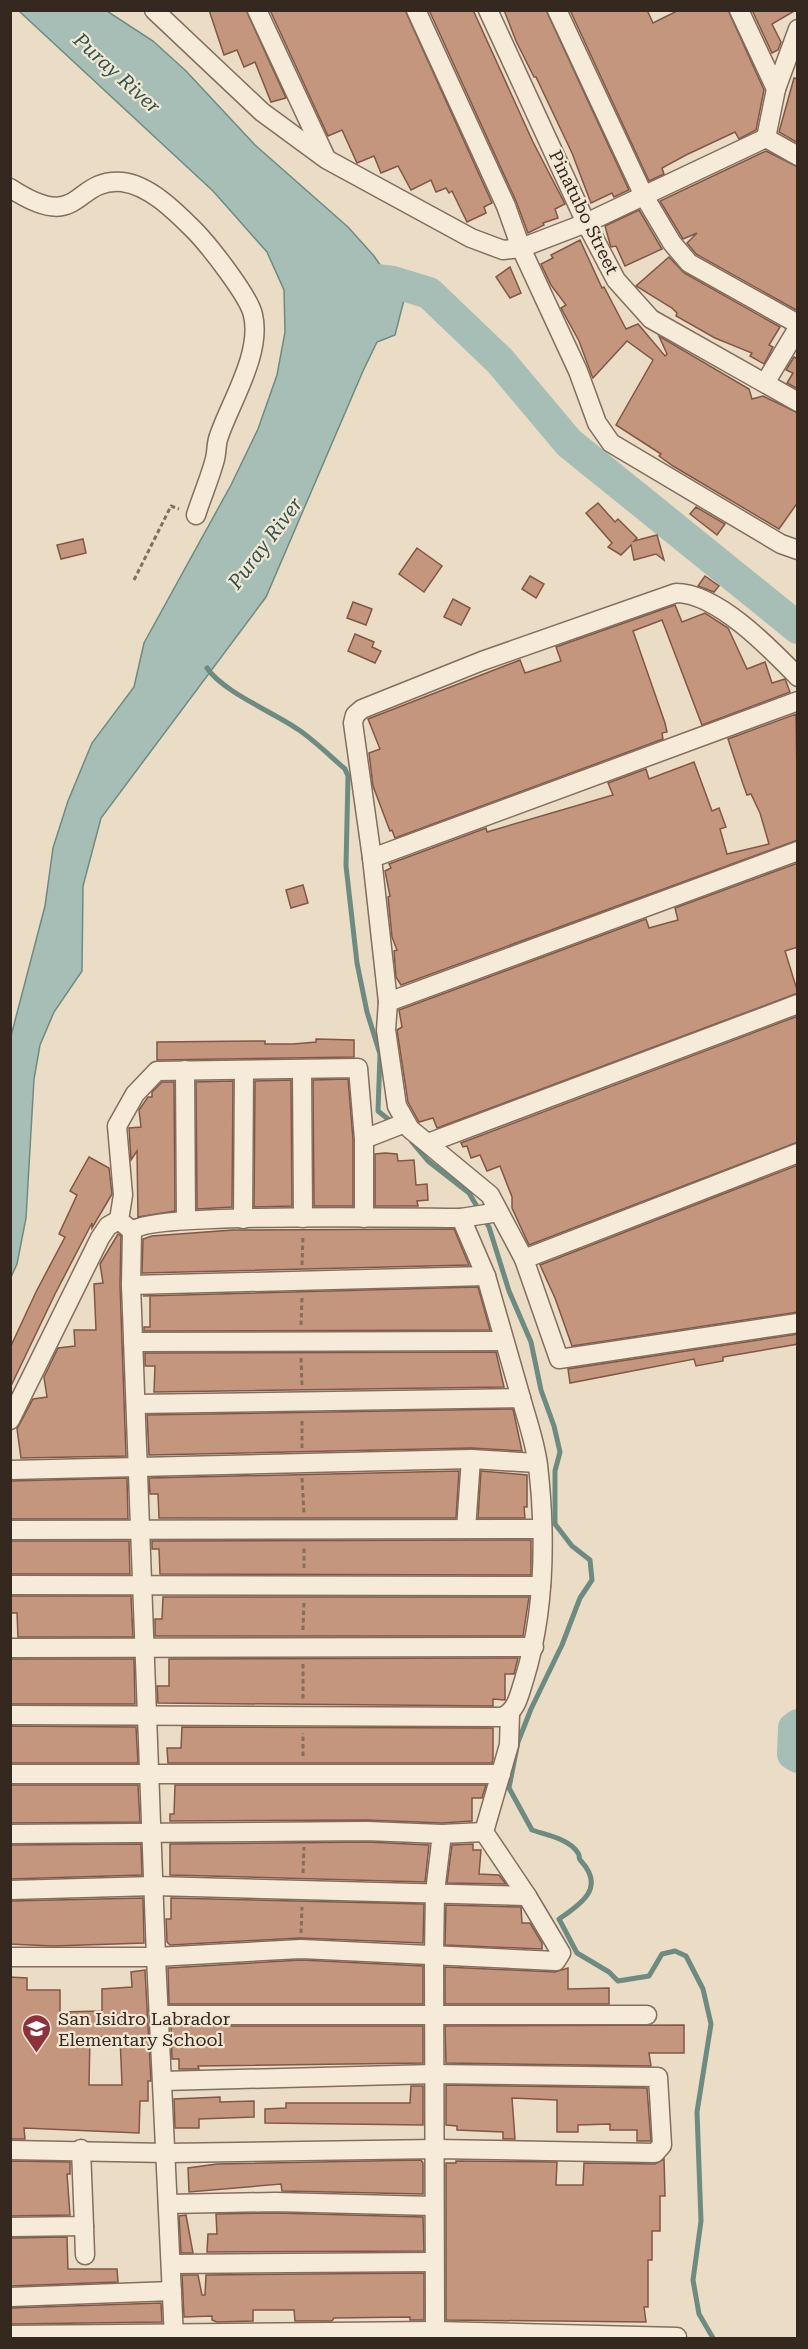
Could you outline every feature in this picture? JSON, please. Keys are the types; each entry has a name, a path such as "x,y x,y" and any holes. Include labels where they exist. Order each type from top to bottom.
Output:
{"street":[{"path":"154,10 262,112 326,159 471,238 503,250 521,248 586,223 766,138"},
{"path":"257,10 326,159"},
{"path":"416,10 506,206 521,248 578,371 597,423 612,443 781,544 798,550"},
{"name":"Pinatubo Street","path":"488,10 586,223 616,280 651,319 798,402"},
{"path":"557,10 644,196 672,243 689,263 798,326 765,383"},
{"path":"739,10 776,89"},
{"path":"766,138 776,89 798,29"},
{"path":"766,138 798,156"},
{"path":"10,188 51,208 76,202 98,187 119,182 135,184 170,207 196,232 218,258 253,315 252,350 241,385 218,439 215,457 196,515"},
{"path":"484,1832 509,1745 510,1714 517,1703 534,1647 541,1586 541,1529 537,1463 486,1276 480,1215 490,1195 429,1143 402,1124 396,1101 386,1030 388,1002 372,858 353,723 355,715 362,709 482,661 676,593 699,597 716,606 776,654 798,677"},
{"path":"372,858 798,701"},
{"path":"388,1002 798,851"},
{"path":"429,1143 798,1004"},
{"path":"174,2335 156,1957 151,1773 131,1285 119,1122 135,1094 157,1071 358,1068 372,1136 364,1218"},
{"path":"302,1069 303,1218"},
{"path":"185,1070 186,1220"},
{"path":"243,1219 244,1070"},
{"path":"372,1136 402,1124"},
{"path":"524,1259 798,1153"},
{"path":"10,1420 108,1226 139,1226 186,1220 480,1215 524,1259 559,1359 798,1323"},
{"path":"131,1285 486,1276"},
{"path":"133,1342 503,1341"},
{"path":"136,1404 521,1398"},
{"path":"10,1470 471,1459 537,1463"},
{"path":"466,1529 471,1459"},
{"path":"10,1530 541,1529"},
{"path":"10,1586 541,1586"},
{"path":"10,1648 534,1647"},
{"path":"10,1715 502,1717 510,1714"},
{"path":"10,1774 501,1774"},
{"path":"10,1834 367,1831 442,1834 484,1832"},
{"path":"10,1957 156,1957 301,1949 556,1961 561,1953 527,1896 484,1832"},
{"path":"435,2331 434,1954 435,1892 442,1834"},
{"path":"10,1890 155,1886 527,1896"},
{"path":"160,2015 647,2015"},
{"path":"10,2150 167,2153 436,2149 655,2152 662,2145 658,2077 434,2074 163,2081"},
{"path":"81,2150 85,2254"},
{"path":"168,2204 296,2202 434,2206"},
{"path":"10,2227 84,2226"},
{"path":"171,2264 434,2262"},
{"path":"10,2297 172,2290"},
{"path":"10,2335 435,2331 677,2337"}],"path":[{"path":"134,580 171,506"},
{"path":"302,1774 303,1715"}],"water":[{"name":"Puray River","path":"19,11 107,11 153,41 186,71 255,145 348,227 374,256 404,300 395,335 377,342 363,371 266,597 101,818 83,886 82,971 54,1012 40,1045 34,1079 26,1218 17,1264 11,1277 11,1036 45,906 53,848 68,801 92,743 134,687 144,643 231,485 258,429 277,375 285,332 284,290 267,252 213,191"}],"building":[{"path":"209,10 246,10 286,98 271,102 255,62 244,67 237,50 224,55"},
{"path":"270,10 405,10 492,203 484,207 486,213 467,222 452,191 449,193 446,188 436,192 431,180 411,190 398,166 381,173 374,156 357,163 342,130 328,136"},
{"path":"429,10 473,10 533,142 565,204 555,209 558,218 543,223 544,225 528,233 516,201"},
{"path":"504,10 546,10 629,190 614,197 612,193 591,203 572,153 516,41"},
{"path":"570,10 647,10 653,23 679,10 728,10 764,90 756,130 739,139 735,132 686,155 662,168 664,174 649,181"},
{"path":"752,10 796,10 772,24 781,42 778,50 772,53"},
{"path":"794,78 798,79 798,143 779,132"},
{"path":"766,151 798,167 798,311 696,254 687,243 697,233 683,239 660,201"},
{"path":"639,210 662,249 625,266 616,246 611,247 605,226"},
{"path":"580,240 602,288 604,287 626,329 638,324 665,356 667,354 659,336 749,389 752,399 763,396 798,413 798,502 779,529 673,466 659,456 661,454 616,425 653,360 627,341 593,378 579,341 561,308 566,305 551,285 541,264 553,258 551,255"},
{"path":"669,257 684,273 780,327 769,345 773,347 764,364 750,356 752,353 715,338 676,316 677,313 672,308 636,286"},
{"path":"510,267 521,293 510,298 496,277"},
{"path":"794,357 798,359 798,389 787,383 793,373 786,370"},
{"path":"598,503 615,522 618,519 637,538 634,541 657,535 664,560 656,554 634,560 631,545 621,555 608,547 612,543 586,513"},
{"path":"696,507 725,524 717,535 690,514"},
{"path":"83,539 86,553 61,559 57,545"},
{"path":"417,548 442,566 424,592 399,574"},
{"path":"530,576 544,584 536,598 522,589"},
{"path":"705,576 719,586 714,592 698,586"},
{"path":"453,599 470,608 461,625 444,617"},
{"path":"353,602 372,609 366,625 347,618"},
{"path":"675,605 682,622 705,613 728,628 747,669 765,662 772,683 785,679 790,692 702,725 662,620 633,631 665,723 667,732 662,733 663,739 395,838 392,830 390,831 373,786 369,753 380,749 368,719 520,660 525,673 561,661 556,647"},
{"path":"355,634 374,642 372,647 381,651 375,663 348,651"},
{"path":"796,714 798,840 401,985 396,977 394,951 397,950 392,937 388,897 390,896 385,871 391,868 389,864 486,828 487,832 613,795 608,783 646,769 649,779 694,762 712,811 719,808 726,827 720,829 727,854 769,844 760,813 751,794 747,795 728,739"},
{"path":"798,863 798,947 785,951 798,993 437,1128 433,1118 419,1122 408,1102 397,1030 402,1027 399,1010 646,919 649,928 678,920 675,908"},
{"path":"303,885 308,903 291,908 286,890"},
{"path":"798,1016 798,1142 529,1245 512,1208 512,1197 500,1166 487,1171 480,1155 471,1158 467,1146 463,1147 461,1143"},
{"path":"316,1039 354,1040 354,1057 157,1060 157,1042 265,1041 265,1044 293,1044 316,1042"},
{"path":"348,1079 353,1139 353,1206 314,1206 313,1080"},
{"path":"291,1080 292,1206 254,1207 255,1081"},
{"path":"233,1081 232,1207 197,1209 196,1082"},
{"path":"162,1082 174,1082 175,1211 138,1217 137,1151 131,1160 129,1128 141,1127 139,1110"},
{"path":"375,1154 397,1154 398,1161 414,1160 416,1185 427,1184 428,1200 417,1201 418,1206 375,1206"},
{"path":"89,1157 109,1168 112,1194 92,1228 92,1223 10,1388 10,1348 65,1237 59,1234 77,1195 70,1191"},
{"path":"798,1165 798,1312 572,1346 555,1298 540,1265"},
{"path":"454,1229 469,1265 142,1273 143,1239 152,1236 233,1230"},
{"path":"118,1234 121,1236 120,1285 126,1456 21,1458 17,1429 33,1399 47,1397 44,1377 58,1348 75,1346 74,1330 96,1330 94,1284 103,1283 100,1264"},
{"path":"478,1287 490,1330 144,1331 144,1327 150,1327 150,1296 143,1296"},
{"path":"798,1334 798,1344 723,1357 723,1361 696,1366 694,1359 570,1383 568,1369"},
{"path":"496,1352 504,1387 154,1392 155,1366 145,1366 145,1353"},
{"path":"513,1409 522,1451 471,1448 149,1455 147,1415"},
{"path":"459,1471 456,1518 159,1518 158,1494 150,1494 149,1478"},
{"path":"481,1471 527,1475 525,1518 478,1518"},
{"path":"127,1478 128,1519 10,1519 10,1481"},
{"path":"531,1540 531,1575 160,1574 159,1549 152,1549 152,1541"},
{"path":"10,1541 129,1541 130,1574 10,1574"},
{"path":"10,1596 131,1596 133,1637 18,1637 17,1613 10,1613"},
{"path":"163,1597 529,1597 523,1636 155,1636 155,1619 162,1619"},
{"path":"518,1658 514,1674 505,1674 505,1700 493,1699 493,1706 158,1703 157,1686 169,1686 169,1659"},
{"path":"10,1659 134,1659 135,1704 10,1704"},
{"path":"10,1726 136,1727 138,1763 10,1763"},
{"path":"182,1727 493,1728 493,1759 492,1763 168,1763 167,1748 181,1748"},
{"path":"10,1785 138,1785 140,1822 10,1823"},
{"path":"175,1785 486,1785 482,1798 472,1798 472,1821 442,1823 367,1820 170,1821 170,1814 174,1814"},
{"path":"367,1842 429,1845 425,1882 170,1875 170,1844"},
{"path":"141,1844 142,1875 10,1879 10,1845"},
{"path":"473,1844 473,1850 481,1850 479,1874 499,1875 506,1884 447,1883 452,1845"},
{"path":"143,1898 144,1943 53,1946 10,1944 10,1901"},
{"path":"171,1898 424,1904 423,1943 300,1938 170,1945 167,1942 166,1919 171,1919"},
{"path":"446,1905 521,1907 522,1923 530,1923 542,1943 542,1949 445,1945"},
{"path":"301,1960 423,1966 423,2004 169,2004 168,1968"},
{"path":"445,1967 555,1972 568,1968 568,1989 609,1988 609,2004 445,2004"},
{"path":"145,1970 151,2081 148,2081 148,2101 140,2101 139,2133 24,2128 25,2139 10,2139 10,1977 27,1978 27,1990 60,1990 60,2012 102,2011 102,1989 132,1987 131,1972","holes":["90,2037 120,2037 122,2085 89,2085"]},
{"path":"684,2025 684,2053 649,2053 651,2066 446,2063 445,2026"},
{"path":"171,2026 423,2026 423,2063 198,2066 199,2069 179,2069 179,2059 172,2059"},
{"path":"446,2085 647,2088 651,2141 637,2141 637,2130 610,2130 610,2124 578,2125 578,2132 557,2132 557,2100 512,2098 515,2139 503,2139 503,2132 457,2130 457,2126 446,2125"},
{"path":"411,2086 423,2086 423,2125 265,2123 265,2109 286,2108 286,2103 410,2103"},
{"path":"220,2097 220,2102 254,2101 254,2117 199,2119 199,2128 175,2128 174,2099"},
{"path":"664,2159 665,2196 660,2196 660,2231 652,2231 652,2260 648,2260 648,2307 644,2307 646,2322 446,2320 446,2163 456,2163 456,2161 557,2162 556,2185 583,2185 584,2163 655,2164"},
{"path":"421,2160 423,2163 423,2194 282,2191 281,2184 189,2192 188,2168 217,2164"},
{"path":"10,2161 70,2162 70,2174 67,2174 70,2215 10,2216"},
{"path":"275,2213 423,2217 424,2251 207,2252 208,2234 217,2234 216,2214"},
{"path":"186,2215 193,2253 181,2253 179,2216"},
{"path":"67,2237 68,2269 117,2269 118,2282 10,2286 10,2238"},
{"path":"424,2273 424,2320 410,2320 410,2317 295,2321 294,2310 253,2310 253,2321 217,2322 212,2320 212,2316 184,2317 182,2275 198,2275 202,2295 205,2295 206,2275"},
{"path":"161,2303 162,2322 10,2324 10,2308"}],"waterway":[{"path":"361,278 393,282 429,293 500,361 569,443 798,628"},
{"path":"207,668 237,694 305,734 345,769 348,776 346,866 357,963 367,1012 380,1054 378,1111 393,1123"},
{"path":"412,1142 428,1161 469,1193 489,1227 509,1291 531,1342 541,1390 554,1426 560,1452 555,1471 555,1524 572,1546 590,1560 592,1580 580,1598 562,1645 531,1709 518,1742 509,1788 532,1830 569,1844 578,1853 588,1870 591,1879 588,1894 576,1907 559,1919 577,1953 609,1972 618,1981 649,1976 662,1954 675,1951 686,1956 703,1989 711,2024 697,2112 701,2221 693,2280 699,2314 713,2338"},
{"path":"798,1725 794,1728 793,1754 798,1757"}],"place":[{"name":"San Isidro Labrador Elementary School","path":"37,2054"}]}
